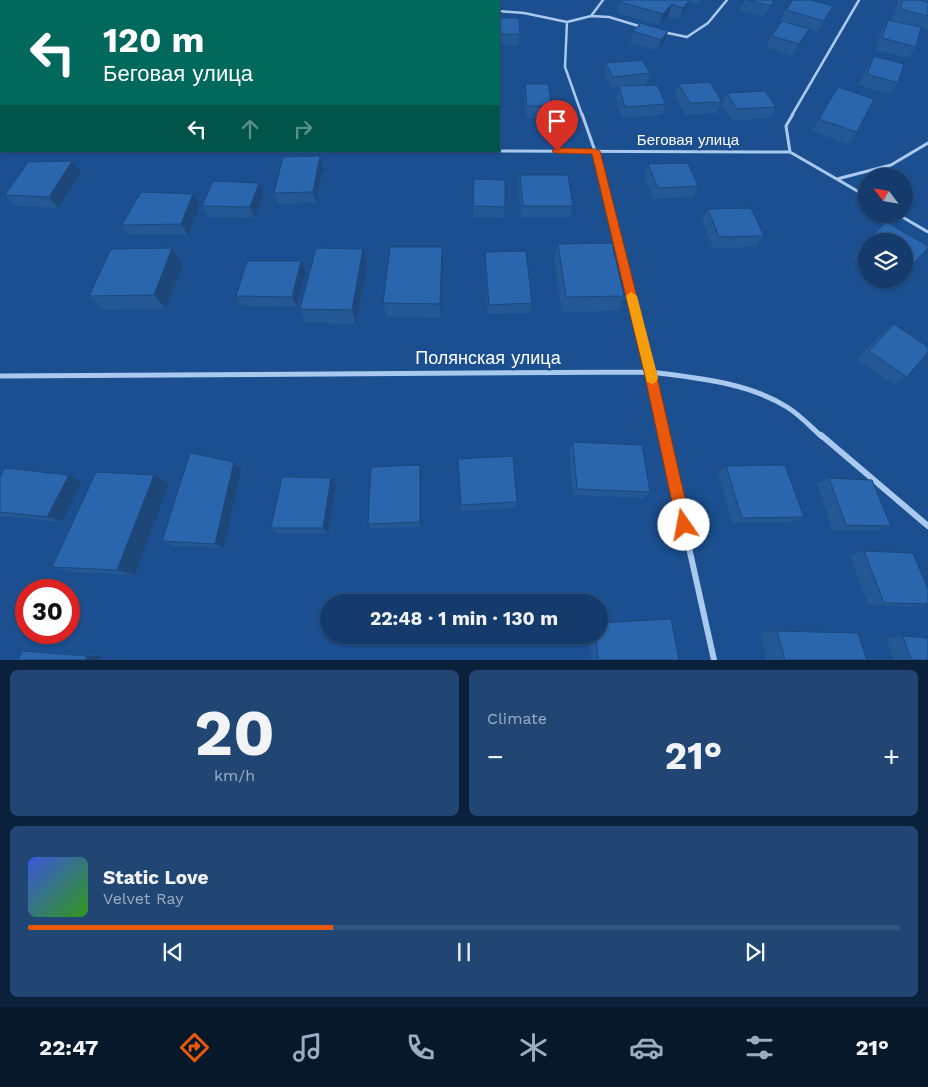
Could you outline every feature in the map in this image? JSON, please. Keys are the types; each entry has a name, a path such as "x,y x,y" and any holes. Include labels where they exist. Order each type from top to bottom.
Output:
{"street":[{"path":"595,151 650,372 714,660"},
{"name":"Полянская улица","path":"0,376 650,372 701,379 744,388 787,407 928,526"}],"lane":[{"path":"591,16 603,0"},
{"path":"661,32 687,37 708,23 727,0"},
{"path":"790,152 786,126 859,0"},
{"path":"500,11 524,13 567,22 591,16 609,17 644,28"},
{"path":"567,22 565,67 595,151"},
{"path":"837,179 891,165 928,143"},
{"name":"Беговая улица","path":"500,151 790,152 858,191"},
{"path":"912,223 928,232"}],"building":[{"path":"622,0 689,1 683,8 672,4 663,14 620,2"},
{"path":"748,0 774,0 771,6"},
{"path":"793,0 811,0 833,6 824,21 786,10"},
{"path":"903,0 928,2 928,16 900,9"},
{"path":"500,18 519,18 520,34 500,34"},
{"path":"888,20 921,27 916,47 882,38"},
{"path":"782,21 809,29 799,44 772,36"},
{"path":"641,23 668,31 661,40 633,31"},
{"path":"874,56 904,64 898,83 867,74"},
{"path":"642,60 650,73 613,77 606,63"},
{"path":"710,82 722,102 690,103 679,84"},
{"path":"525,84 548,84 552,106 527,106"},
{"path":"657,85 666,104 625,107 619,86"},
{"path":"838,87 874,99 857,132 819,119"},
{"path":"765,91 776,107 737,109 727,93"},
{"path":"320,156 313,192 274,193 283,157"},
{"path":"72,161 49,197 5,195 28,162"},
{"path":"688,163 698,186 658,188 648,164"},
{"path":"520,175 568,175 573,206 523,206"},
{"path":"474,179 505,180 505,207 473,206"},
{"path":"213,181 259,183 250,207 202,206"},
{"path":"141,192 193,194 181,224 122,225"},
{"path":"751,208 764,236 719,237 708,209"},
{"path":"885,223 888,223 905,233 875,233"},
{"path":"913,237 928,246 913,264"},
{"path":"612,243 624,296 566,297 558,244"},
{"path":"390,247 442,247 440,304 383,303"},
{"path":"172,248 154,295 89,296 111,249"},
{"path":"316,248 363,249 352,310 300,309"},
{"path":"526,251 532,303 489,305 485,252"},
{"path":"247,261 301,261 292,297 236,296"},
{"path":"894,324 928,347 928,352 907,377 869,351"},
{"path":"573,442 642,445 650,492 577,489"},
{"path":"190,453 234,462 215,544 162,541"},
{"path":"513,456 517,502 461,505 458,459"},
{"path":"420,465 420,522 368,524 371,467"},
{"path":"785,465 804,517 742,518 726,466"},
{"path":"5,468 69,475 47,517 0,512 0,477"},
{"path":"96,472 154,475 117,570 52,567"},
{"path":"282,477 331,478 323,528 271,528"},
{"path":"829,478 872,480 891,526 846,525"},
{"path":"864,551 913,553 928,589 928,604 884,603"},
{"path":"671,619 679,660 598,660 597,644 608,644 608,622"},
{"path":"777,631 858,633 867,660 785,660"},
{"path":"903,636 928,638 928,660 911,660"},
{"path":"22,651 87,656 86,660 18,660"}],"slow traffic":[{"path":"631,296 652,378"}],"route":[{"path":"557,151 595,151 650,372 684,525"}]}
